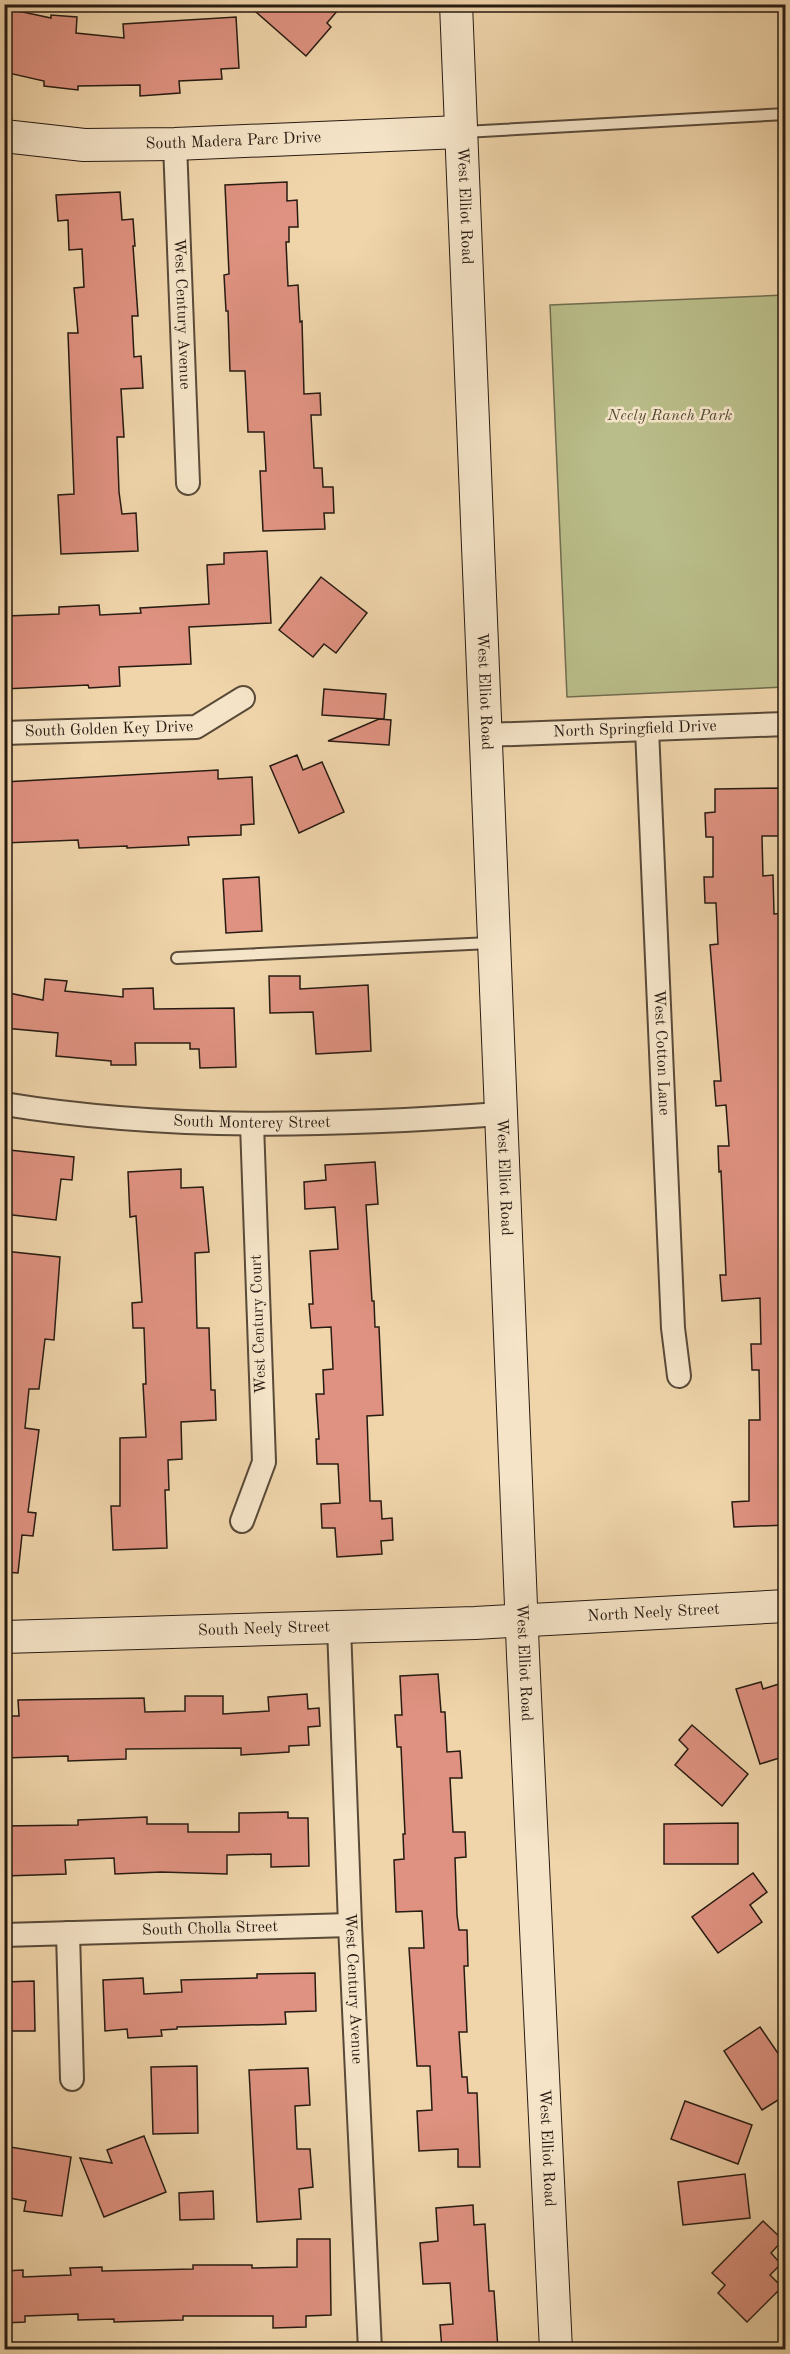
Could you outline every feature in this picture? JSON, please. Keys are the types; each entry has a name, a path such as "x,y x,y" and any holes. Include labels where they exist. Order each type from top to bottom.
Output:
{"main road":[{"name":"West Elliot Road","path":"456,4 521,1620 556,2349"},
{"name":"South Madera Parc Drive","path":"4,136 84,145 175,144 460,132"},
{"name":"North Neely Street","path":"521,1620 786,1606"},
{"name":"South Neely Street","path":"4,1637 521,1620"}],"street":[{"name":"West Century Avenue","path":"175,144 188,483"},
{"name":"South Golden Key Drive","path":"4,733 196,727 243,698"},
{"name":"North Springfield Drive","path":"485,735 786,724"},
{"name":"West Cotton Lane","path":"647,729 673,1328 679,1376"},
{"name":"South Monterey Street","path":"4,1104 62,1114 252,1124 389,1122 500,1114"},
{"name":"West Century Court","path":"242,1521 264,1462 252,1124"},
{"name":"West Century Avenue","path":"339,1627 370,2349"},
{"name":"South Cholla Street","path":"4,1935 350,1925"},
{"path":"68,1933 72,2079"}],"lane":[{"path":"460,132 786,114"},
{"path":"177,958 494,943"}],"green space":[{"name":"Neely Ranch Park","path":"785,295 785,687 567,697 550,305"}],"building":[{"path":"247,4 343,4 327,23 331,27 306,56"},
{"path":"4,8 51,18 51,15 77,17 76,33 124,38 123,24 236,17 239,68 221,69 222,79 179,81 180,93 140,96 140,85 78,86 78,90 44,86 44,81 4,72"},
{"path":"287,182 287,201 297,200 298,227 289,227 289,242 286,242 288,286 298,285 300,322 302,321 304,394 320,393 321,415 311,415 314,468 322,468 323,487 333,487 334,513 324,513 325,529 263,531 260,471 266,471 264,432 248,432 245,371 230,371 224,275 229,274 225,185"},
{"path":"120,192 122,220 133,219 138,316 132,316 134,357 141,356 143,388 121,389 124,437 117,437 119,492 122,514 136,513 138,551 61,554 58,495 74,494 68,333 78,333 74,288 84,287 82,249 69,250 68,220 58,221 56,195"},
{"path":"267,551 271,623 189,627 191,664 119,667 120,686 89,688 88,685 4,689 4,627 8,627 7,616 59,614 59,607 99,605 100,615 141,613 140,608 209,604 207,565 224,564 224,553"},
{"path":"321,577 367,613 336,653 324,644 313,657 279,630"},
{"path":"324,689 386,694 384,719 322,715"},
{"path":"379,719 391,720 389,745 328,741"},
{"path":"297,755 303,770 322,762 344,812 299,833 270,766"},
{"path":"218,770 218,779 252,777 254,824 241,825 241,835 188,837 189,845 127,848 127,846 79,848 78,840 4,843 4,782"},
{"path":"782,788 783,836 762,836 763,876 773,875 774,914 784,913 786,941 786,1010 782,1010 786,1102 780,1102 786,1187 786,1238 779,1238 786,1325 786,1525 734,1527 732,1502 749,1501 749,1420 760,1420 759,1370 752,1370 751,1344 761,1344 760,1298 722,1301 720,1275 726,1275 718,1146 729,1146 726,1105 716,1106 714,1081 721,1081 710,945 718,944 716,903 705,903 704,877 713,877 713,837 706,837 705,813 715,812 715,789"},
{"path":"259,877 262,931 226,933 223,879"},
{"path":"269,976 300,976 300,989 368,985 371,1051 316,1054 313,1012 270,1013"},
{"path":"45,979 67,981 65,991 123,997 123,989 153,988 154,1009 234,1008 236,1067 200,1068 199,1049 190,1049 190,1043 135,1043 136,1065 111,1065 111,1061 56,1056 58,1033 4,1028 4,992 43,1000"},
{"path":"9,1150 74,1157 72,1180 61,1179 56,1220 4,1214 4,1177 6,1177"},
{"path":"375,1162 378,1204 366,1205 372,1301 374,1301 375,1327 379,1327 383,1415 367,1416 370,1501 381,1501 382,1519 392,1518 393,1540 381,1541 382,1554 337,1557 335,1528 322,1528 321,1504 340,1503 338,1464 317,1464 316,1439 319,1439 316,1394 324,1394 323,1370 333,1369 331,1327 311,1328 309,1304 313,1304 310,1251 338,1249 335,1207 305,1209 304,1182 326,1180 325,1165"},
{"path":"181,1169 181,1188 203,1187 209,1252 195,1253 197,1328 209,1328 211,1390 215,1390 216,1420 181,1422 182,1459 168,1460 169,1490 165,1490 167,1548 113,1550 111,1506 120,1506 120,1438 146,1437 143,1384 146,1384 144,1328 133,1328 132,1303 142,1302 136,1216 130,1217 128,1172"},
{"path":"4,1251 60,1257 54,1340 45,1339 39,1389 29,1389 25,1428 39,1430 28,1512 36,1513 33,1536 22,1535 18,1573 4,1572"},
{"path":"438,1674 441,1712 445,1712 447,1752 460,1751 462,1778 450,1778 453,1832 465,1832 466,1857 455,1858 457,1915 459,1930 467,1930 468,1966 464,1966 467,2032 459,2032 462,2077 467,2077 468,2093 477,2093 480,2167 458,2167 458,2149 419,2151 417,2111 432,2110 430,2066 417,2066 409,1948 424,1948 422,1911 396,1912 394,1860 404,1859 403,1834 405,1834 401,1747 397,1747 395,1715 402,1715 400,1676"},
{"path":"761,1682 763,1689 779,1684 786,1704 786,1756 760,1764 736,1689"},
{"path":"307,1694 308,1709 319,1708 320,1726 308,1727 309,1745 289,1746 289,1752 241,1755 241,1748 126,1749 126,1759 68,1761 68,1756 4,1758 4,1716 19,1716 18,1700 144,1698 145,1712 185,1711 185,1696 223,1696 223,1714 269,1711 268,1697"},
{"path":"692,1725 748,1774 722,1806 675,1765 688,1749 679,1740"},
{"path":"288,1812 288,1818 308,1818 309,1866 271,1867 271,1854 227,1855 227,1874 161,1872 115,1874 114,1858 65,1860 66,1874 4,1876 4,1826 78,1825 78,1820 147,1817 147,1824 188,1824 188,1832 239,1832 239,1813"},
{"path":"738,1823 738,1864 664,1864 664,1824"},
{"path":"753,1873 767,1892 750,1905 762,1922 718,1953 692,1917"},
{"path":"315,1973 316,2011 285,2012 286,2024 177,2027 177,2029 161,2030 162,2036 128,2038 127,2029 105,2031 103,1980 143,1978 144,1994 182,1992 181,1980 257,1978 257,1974"},
{"path":"34,1981 35,2031 4,2031 4,1982"},
{"path":"760,2027 786,2065 786,2095 762,2110 724,2051"},
{"path":"197,2066 198,2133 153,2134 151,2067"},
{"path":"308,2068 310,2105 295,2106 297,2149 310,2149 313,2187 299,2189 301,2219 257,2222 249,2070"},
{"path":"685,2101 752,2125 738,2164 671,2139"},
{"path":"144,2136 166,2192 104,2217 80,2158 112,2163 107,2150"},
{"path":"4,2146 71,2157 62,2216 24,2211 26,2201 4,2197"},
{"path":"745,2174 750,2218 683,2225 678,2182"},
{"path":"213,2191 214,2219 180,2220 179,2193"},
{"path":"473,2205 474,2225 485,2224 489,2291 494,2291 498,2349 442,2349 440,2325 453,2324 450,2283 423,2284 420,2243 438,2241 436,2208"},
{"path":"763,2221 783,2240 771,2253 781,2264 770,2275 782,2287 747,2322 718,2293 725,2285 712,2273"},
{"path":"297,2239 330,2239 331,2315 306,2316 306,2327 273,2328 273,2316 183,2316 183,2320 114,2322 114,2319 78,2320 78,2314 25,2316 25,2322 4,2323 4,2271 23,2270 23,2277 71,2275 70,2268 102,2267 102,2271 193,2269 193,2265 252,2265 252,2268 297,2267"}]}
